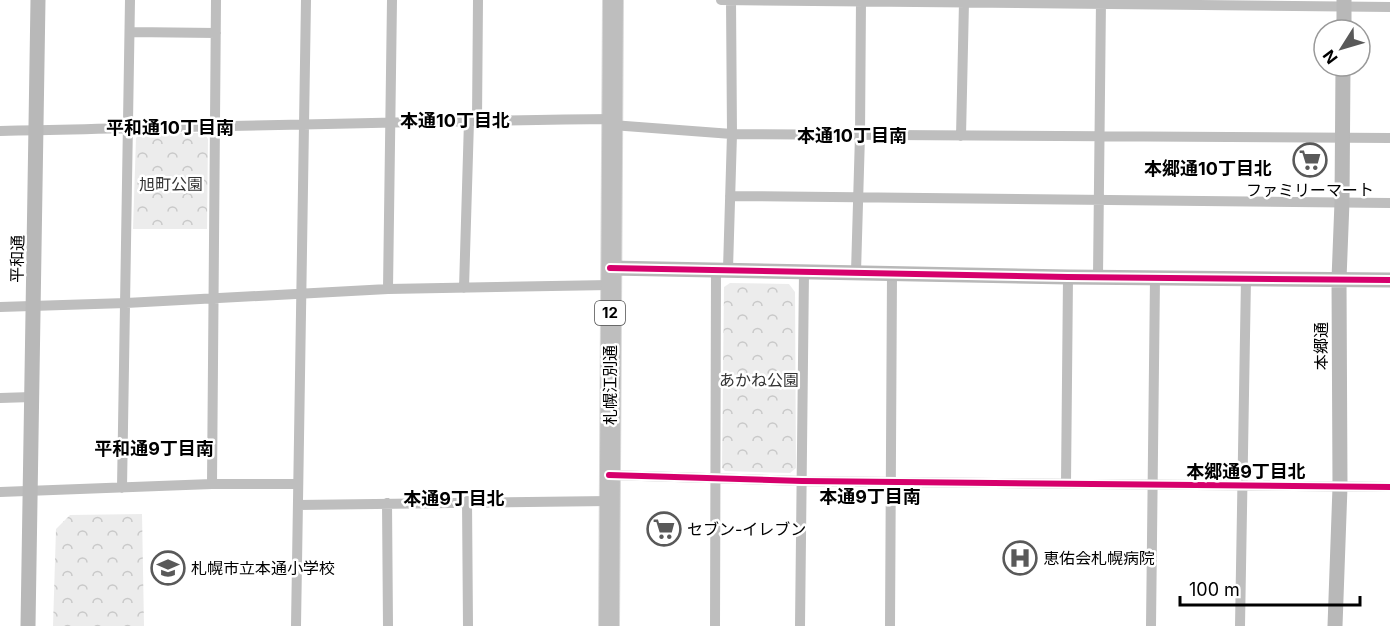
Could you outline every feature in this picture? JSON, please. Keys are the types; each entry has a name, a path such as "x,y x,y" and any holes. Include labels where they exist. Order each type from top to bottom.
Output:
{"highway":[{"name":"札幌江別通","path":"609,626 613,0"}],"street":[{"name":"平和通","path":"28,626 38,0"},
{"path":"122,488 130,0"},
{"path":"212,484 216,0"},
{"path":"296,626 306,0"},
{"path":"388,290 392,0"},
{"path":"464,288 478,0"},
{"path":"721,0 1344,3 1390,7"},
{"path":"716,626 716,477 722,269 730,196 732,134 731,0"},
{"path":"856,272 861,0"},
{"path":"961,136 964,2"},
{"path":"1098,276 1101,2"},
{"path":"130,32 216,33"},
{"name":"本郷通","path":"1335,626 1340,487 1339,279 1343,78"},
{"path":"0,131 473,121 613,122 732,134 1390,138"},
{"path":"730,196 1390,203"},
{"path":"0,307 464,288 722,269 1068,277 1390,280"},
{"path":"800,626 804,272"},
{"path":"890,626 892,274"},
{"path":"1066,483 1068,277"},
{"path":"1151,626 1155,278"},
{"path":"1240,626 1246,278"},
{"path":"0,398 32,397"},
{"path":"609,475 802,481 1390,487"},
{"path":"0,492 212,484 298,484"},
{"path":"298,505 467,501 609,501"},
{"path":"467,501 468,626"},
{"path":"387,503 388,626"}],"green space":[{"name":"旭町公園","path":"141,133 204,133 208,139 207,229 133,229 136,138"},
{"name":"あかね公園","path":"730,283 789,284 795,292 796,468 790,473 725,471 722,468 724,287"},
{"path":"142,514 144,626 53,626 56,529 70,515"}],"cycle path":[{"path":"610,268 1068,277 1390,280"},
{"path":"609,475 802,481 1390,487"}],"place":[{"name":"ファミリーマート","path":"1310,160"},
{"name":"セブン-イレブン","path":"664,529"},
{"name":"恵佑会札幌病院","path":"1020,558"},
{"name":"札幌市立本通小学校","path":"168,568"}],"district":[{"name":"本通10丁目北","path":"455,121"},
{"name":"平和通10丁目南","path":"170,128"},
{"name":"本通10丁目南","path":"852,136"},
{"name":"本郷通10丁目北","path":"1208,169"},
{"name":"平和通9丁目南","path":"154,449"},
{"name":"本郷通9丁目北","path":"1246,472"},
{"name":"本通9丁目南","path":"870,497"},
{"name":"本通9丁目北","path":"454,499"}]}
